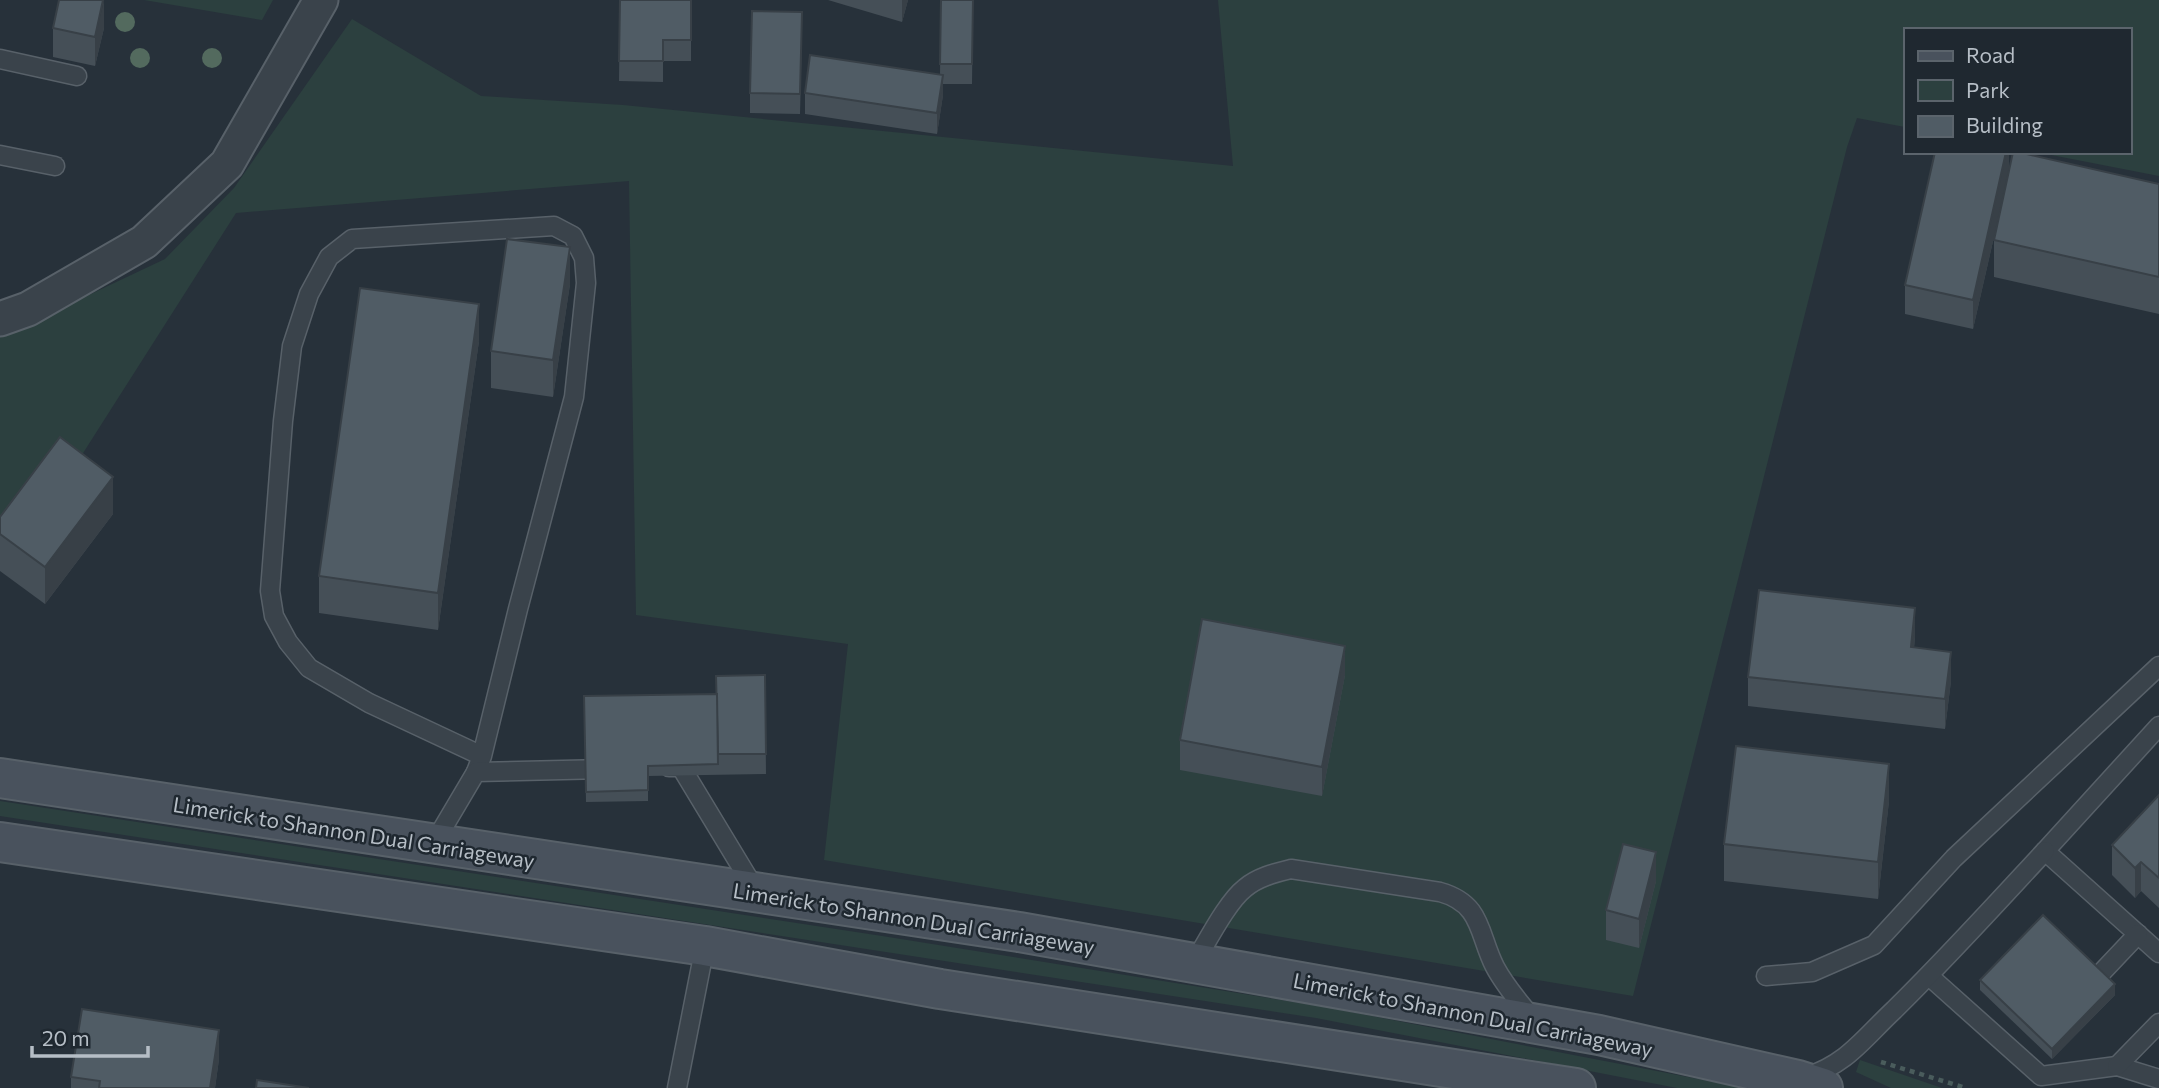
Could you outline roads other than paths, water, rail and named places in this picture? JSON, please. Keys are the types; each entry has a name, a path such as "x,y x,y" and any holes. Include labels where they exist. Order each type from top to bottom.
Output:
{"main road":[{"name":"Limerick to Shannon Dual Carriageway","path":"0,778 1019,932 1599,1035 1811,1084"},
{"path":"0,842 705,946 940,989 1576,1088"}],"street":[{"path":"0,319 28,309 144,242 227,164 321,0"}],"lane":[{"path":"0,59 77,76"},
{"path":"0,155 55,166"},
{"path":"434,844 479,764 574,397 586,283 584,258 573,236 554,226 352,239 329,257 310,294 292,346 282,421 270,591 274,616 288,642 309,668 479,764 626,768"},
{"path":"1766,976 1812,972 1874,945 1954,858 2159,666"},
{"path":"1811,1084 1852,1053 1929,976 2159,726"},
{"path":"654,767 681,767 758,894"},
{"path":"2046,851 2159,953"},
{"path":"1194,963 1235,898 1246,887 1269,875 1292,869 1440,892 1453,896 1478,920 1495,966 1508,987 1527,1012 1551,1026"},
{"path":"2075,1001 2138,934"},
{"path":"677,1088 705,946"},
{"path":"1929,976 2025,1053 2041,1076 2117,1066 2159,1079"},
{"path":"2117,1066 2159,1023"}]}
